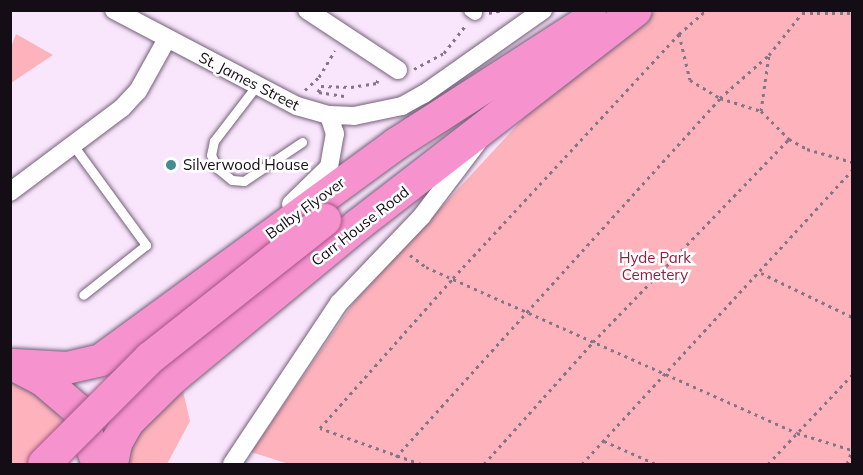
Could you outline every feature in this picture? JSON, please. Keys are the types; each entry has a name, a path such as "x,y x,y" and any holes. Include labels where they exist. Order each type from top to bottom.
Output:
{"highway":[{"name":"Carr House Road","path":"112,465 116,443 143,405 358,225 636,10"},
{"name":"Carr House Road","path":"325,220 596,15"},
{"name":"Balby Flyover","path":"12,365 67,368 101,360 396,144 596,15"},
{"name":"Balby Flyover","path":"44,465 150,358 325,220"},
{"name":"Balby Flyover","path":"12,365 67,397 92,441 98,465"}],"street":[{"path":"307,10 398,70"},
{"name":"St. James Street","path":"123,13 167,39 279,97 329,115 365,115 402,106 543,10"},
{"path":"10,192 122,108 138,91 167,39"},
{"path":"203,284 329,167 335,134 329,115"},
{"path":"232,465 339,303 396,243 460,169 489,125"}],"lane":[{"path":"257,85 214,141 211,155 217,168 232,180 244,181 302,142"},
{"path":"73,145 147,245 83,295"}],"path":[{"path":"421,465 395,458 320,428 453,278 679,34 706,10"},
{"path":"760,10 852,13"},
{"path":"395,458 720,98 769,55 802,13 809,10"},
{"path":"398,70 411,71 444,53 473,12"},
{"path":"679,34 690,80 720,98 761,111 789,139 807,149 852,162"},
{"path":"279,97 305,90 319,77 344,35"},
{"path":"761,111 769,55"},
{"path":"352,97 318,92 321,86 377,83 381,59"},
{"path":"484,465 593,342 789,139"},
{"path":"582,465 761,273 852,170"},
{"path":"396,243 426,267 797,433 852,449 847,465"},
{"path":"761,273 852,317"},
{"path":"768,465 852,375"},
{"path":"604,441 656,465"}],"green space":[{"name":"Hyde Park Cemetery","path":"656,11 852,11 852,464 289,464 251,452 354,302 542,98"},
{"path":"16,34 53,55 11,83 11,47"},
{"path":"10,378 28,386 53,406 65,425 32,464 11,464"},
{"path":"182,387 190,421 167,464 120,464 122,451"}],"place":[{"name":"Silverwood House","path":"171,165"}]}
